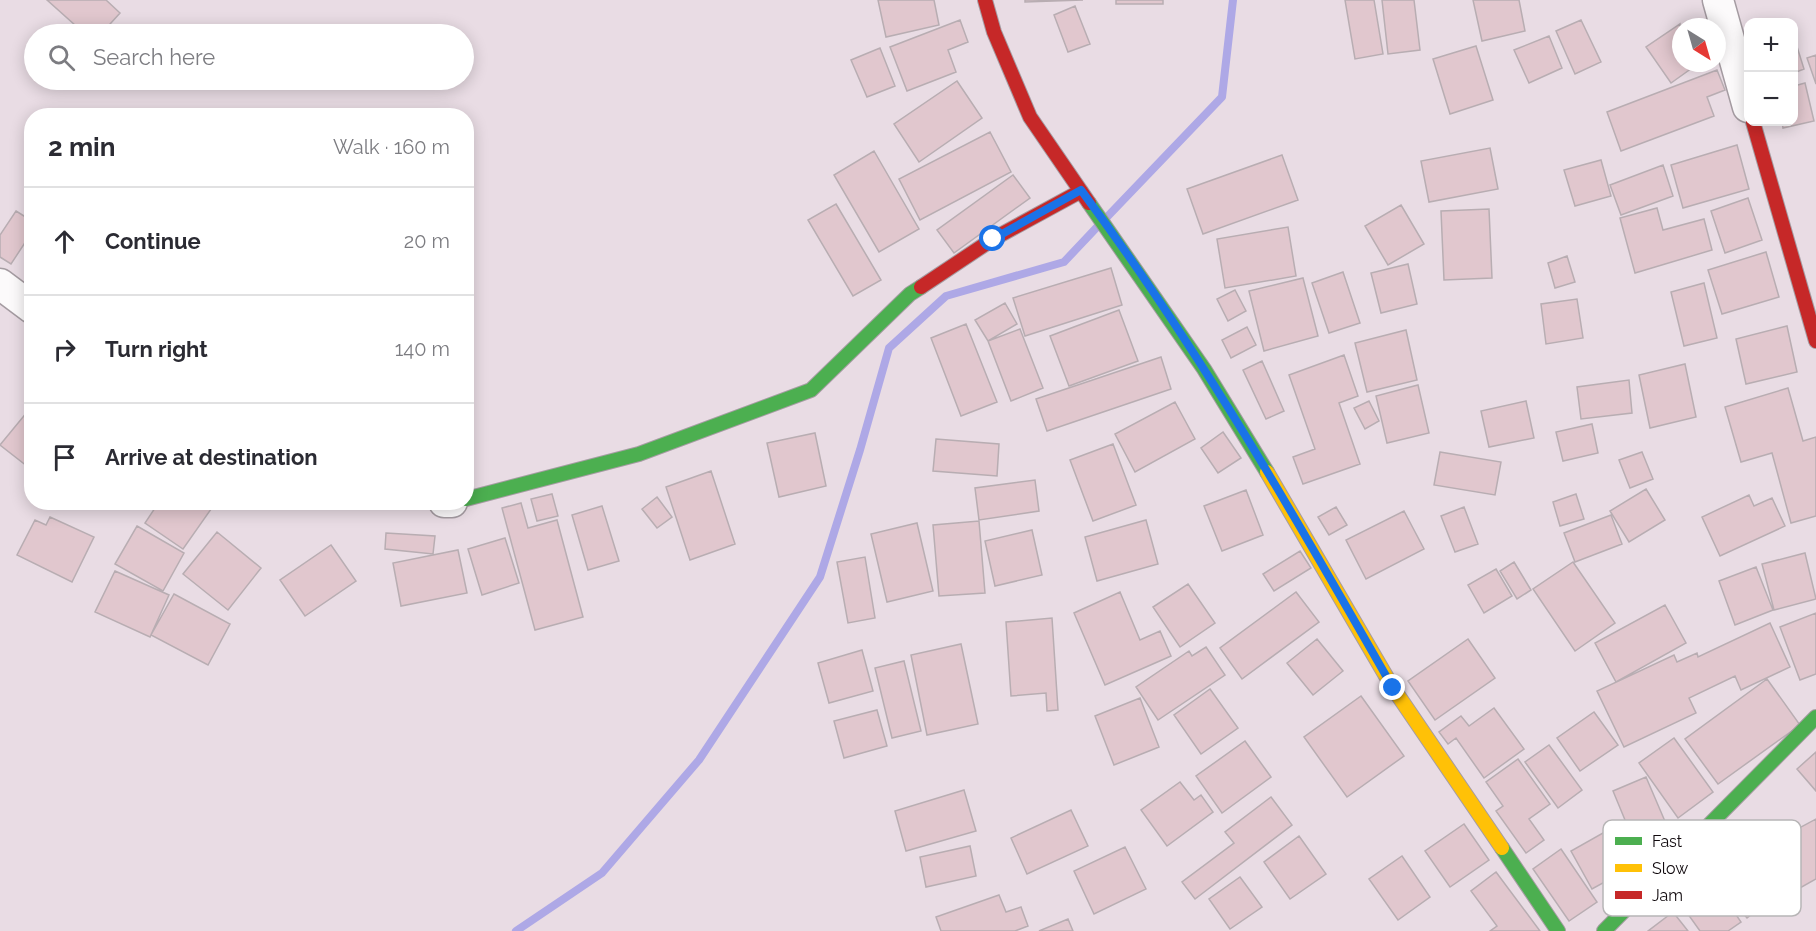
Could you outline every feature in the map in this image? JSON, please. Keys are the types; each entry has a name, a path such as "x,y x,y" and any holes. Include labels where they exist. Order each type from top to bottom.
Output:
{"street":[{"path":"986,0 994,32 1030,117 1129,258 1203,369 1301,528 1393,688 1558,931"},
{"path":"1718,0 1744,90"},
{"path":"1754,126 1816,341"},
{"path":"474,497 639,454 811,390 910,294 993,239 1082,193"},
{"path":"0,284 24,302"},
{"path":"1714,820 1816,717"},
{"path":"1604,931 1619,916"}],"building":[{"path":"47,0 106,0 120,13 110,24 74,24"},
{"path":"878,0 934,0 939,25 886,37"},
{"path":"1025,0 1083,0 1025,2"},
{"path":"1116,0 1163,0 1163,4 1116,4"},
{"path":"1345,0 1374,0 1383,54 1355,59"},
{"path":"1382,0 1414,0 1420,50 1388,54"},
{"path":"1473,0 1519,0 1525,31 1482,41"},
{"path":"1075,6 1090,44 1068,52 1054,15"},
{"path":"960,20 968,42 948,50 956,72 907,91 890,47"},
{"path":"1581,20 1601,62 1575,74 1556,31"},
{"path":"1672,29 1672,72 1686,72 1671,83 1646,47"},
{"path":"1549,36 1562,68 1529,83 1514,50"},
{"path":"1476,46 1493,100 1450,114 1433,59"},
{"path":"880,48 895,86 867,97 851,60"},
{"path":"1798,50 1804,69 1798,71"},
{"path":"1816,55 1816,84 1807,58"},
{"path":"1712,72 1718,72 1725,90 1707,97 1714,116 1621,151 1607,112"},
{"path":"957,81 982,118 919,162 894,124"},
{"path":"1805,83 1814,121 1798,125 1798,85"},
{"path":"990,132 1011,172 920,220 899,179"},
{"path":"1737,145 1749,189 1683,208 1671,165"},
{"path":"1490,148 1498,189 1429,202 1421,161"},
{"path":"874,151 919,229 879,252 834,175"},
{"path":"1282,155 1298,200 1203,234 1187,189"},
{"path":"1601,160 1611,196 1575,206 1564,170"},
{"path":"1663,165 1673,196 1621,215 1610,185"},
{"path":"1013,175 1030,198 954,253 937,230"},
{"path":"1748,198 1762,240 1725,253 1711,211"},
{"path":"836,204 881,280 853,296 808,220"},
{"path":"1401,205 1424,244 1388,265 1365,226"},
{"path":"1657,208 1663,230 1704,219 1712,250 1635,273 1620,218"},
{"path":"1489,209 1492,278 1444,280 1441,211"},
{"path":"16,211 24,216 24,244 11,264 0,257 0,235"},
{"path":"1288,227 1296,276 1225,288 1217,239"},
{"path":"1766,252 1779,297 1722,314 1708,270"},
{"path":"1567,256 1575,282 1555,288 1548,263"},
{"path":"1408,264 1417,304 1381,313 1371,273"},
{"path":"1111,268 1122,305 1025,336 1013,298"},
{"path":"1343,272 1360,323 1329,333 1312,283"},
{"path":"1303,278 1318,336 1264,351 1249,291"},
{"path":"1704,283 1717,338 1684,346 1671,292"},
{"path":"1235,290 1246,311 1228,321 1217,299"},
{"path":"1577,299 1583,338 1546,344 1541,304"},
{"path":"1005,303 1017,324 988,341 975,320"},
{"path":"1119,310 1138,361 1069,386 1050,336"},
{"path":"966,324 997,402 961,416 931,338"},
{"path":"1787,326 1797,372 1746,384 1736,339"},
{"path":"1247,327 1256,345 1231,358 1222,340"},
{"path":"1020,329 1043,388 1011,401 988,341"},
{"path":"1406,330 1417,380 1367,392 1355,343"},
{"path":"1344,355 1358,396 1339,403 1360,464 1303,484 1293,457 1315,449 1289,375"},
{"path":"1161,357 1171,389 1047,431 1036,399"},
{"path":"1262,361 1284,411 1266,419 1243,370"},
{"path":"1685,364 1696,417 1650,428 1639,375"},
{"path":"1629,380 1632,413 1581,419 1577,387"},
{"path":"1418,385 1429,433 1387,443 1376,396"},
{"path":"1788,388 1803,441 1816,437 1816,516 1791,523 1772,453 1741,462 1725,407"},
{"path":"1369,401 1379,421 1365,429 1354,408"},
{"path":"1526,401 1534,438 1489,447 1481,411"},
{"path":"1175,402 1195,439 1135,472 1115,434"},
{"path":"24,416 24,464 0,445"},
{"path":"1592,424 1598,453 1563,461 1556,432"},
{"path":"1223,432 1241,458 1218,473 1201,448"},
{"path":"815,433 826,486 779,497 767,443"},
{"path":"936,439 999,444 997,476 933,471"},
{"path":"1113,444 1136,505 1093,521 1070,460"},
{"path":"1440,452 1501,462 1495,495 1434,485"},
{"path":"1642,452 1653,479 1630,488 1619,460"},
{"path":"711,471 735,544 690,560 666,487"},
{"path":"1035,480 1039,511 979,520 975,488"},
{"path":"1646,489 1665,520 1629,542 1610,511"},
{"path":"1246,490 1263,535 1222,551 1204,506"},
{"path":"552,494 558,516 537,521 531,499"},
{"path":"1576,494 1584,519 1560,526 1553,502"},
{"path":"1749,495 1754,506 1772,498 1785,526 1720,556 1702,517"},
{"path":"657,497 672,517 657,528 642,509"},
{"path":"521,503 528,528 557,520 583,617 535,630 502,508"},
{"path":"602,506 619,561 588,570 572,515"},
{"path":"1336,507 1347,525 1329,535 1318,517"},
{"path":"1464,507 1478,544 1455,552 1441,516"},
{"path":"154,510 210,510 183,549 145,523"},
{"path":"1404,511 1424,549 1366,579 1346,540"},
{"path":"1611,515 1622,544 1575,562 1564,533"},
{"path":"50,517 94,537 72,582 17,555 35,520 46,525"},
{"path":"1146,520 1158,564 1097,581 1085,537"},
{"path":"979,521 985,593 939,596 933,525"},
{"path":"917,523 933,591 887,602 871,534"},
{"path":"137,526 184,553 163,591 115,564"},
{"path":"1032,530 1042,575 995,586 985,541"},
{"path":"217,532 261,568 228,610 183,574"},
{"path":"386,533 435,536 433,554 385,549"},
{"path":"505,538 519,583 482,595 468,549"},
{"path":"331,545 356,581 305,616 280,580"},
{"path":"458,550 467,593 401,606 393,563"},
{"path":"1300,551 1311,568 1274,591 1263,574"},
{"path":"1805,553 1816,599 1774,610 1762,564"},
{"path":"865,557 875,618 848,623 837,562"},
{"path":"1514,562 1531,590 1517,599 1500,571"},
{"path":"1573,562 1615,623 1575,651 1533,589"},
{"path":"1756,567 1773,610 1735,625 1719,581"},
{"path":"1496,569 1512,596 1484,613 1468,585"},
{"path":"115,571 169,595 150,637 95,612"},
{"path":"1188,584 1215,623 1180,647 1153,607"},
{"path":"1120,592 1140,640 1160,631 1171,656 1105,685 1074,613"},
{"path":"1296,592 1319,622 1242,679 1220,648"},
{"path":"174,594 230,624 208,665 151,635"},
{"path":"1665,605 1686,643 1616,682 1595,643"},
{"path":"1816,613 1816,674 1800,680 1780,627"},
{"path":"1052,618 1058,710 1047,711 1046,693 1011,696 1006,622"},
{"path":"1770,623 1790,667 1741,690 1735,676 1689,698 1696,713 1624,747 1597,691 1674,655 1677,662 1697,653 1698,657"},
{"path":"1317,639 1343,671 1313,695 1287,663"},
{"path":"1468,639 1495,678 1435,720 1408,681"},
{"path":"961,644 978,724 927,735 911,655"},
{"path":"1206,647 1225,675 1158,720 1136,687 1189,651 1192,656"},
{"path":"862,650 873,691 829,703 818,663"},
{"path":"904,661 921,731 892,738 875,668"},
{"path":"1767,679 1800,725 1718,784 1685,739"},
{"path":"1210,689 1238,728 1201,754 1174,715"},
{"path":"1361,696 1404,756 1347,797 1304,737"},
{"path":"1140,698 1159,747 1114,765 1095,716"},
{"path":"1494,708 1524,749 1484,778 1456,738 1448,744 1439,732 1461,716 1469,726"},
{"path":"877,710 887,746 844,758 834,721"},
{"path":"1594,712 1618,745 1580,771 1557,738"},
{"path":"1674,738 1713,792 1678,818 1639,763"},
{"path":"1245,741 1271,777 1222,813 1196,776"},
{"path":"1549,745 1582,790 1558,808 1525,762"},
{"path":"1816,752 1816,791 1797,769"},
{"path":"1518,759 1550,804 1529,819 1544,840 1526,853 1496,811 1503,806 1486,782"},
{"path":"1646,777 1664,820 1625,820 1613,791"},
{"path":"1180,782 1194,800 1201,795 1213,812 1167,846 1141,810"},
{"path":"964,790 976,831 906,851 895,811"},
{"path":"1271,797 1292,825 1195,899 1182,882 1234,843 1225,832"},
{"path":"1071,810 1088,846 1027,874 1011,838"},
{"path":"1816,819 1816,879 1801,887 1801,827"},
{"path":"1464,824 1489,860 1450,887 1425,851"},
{"path":"1603,833 1603,883 1592,889 1571,851"},
{"path":"1299,836 1326,874 1290,899 1264,862"},
{"path":"970,846 976,876 926,887 920,857"},
{"path":"1125,847 1146,889 1094,914 1074,871"},
{"path":"1561,849 1597,902 1569,921 1533,869"},
{"path":"1402,856 1430,897 1398,920 1369,879"},
{"path":"1496,872 1540,931 1490,931 1497,926 1471,891"},
{"path":"1240,877 1262,907 1230,929 1209,899"},
{"path":"999,895 1006,912 1021,907 1028,926 1015,931 941,931 936,917"},
{"path":"1668,916 1676,916 1688,931 1648,931"},
{"path":"1689,916 1737,916 1741,922 1728,931 1700,931"},
{"path":"1068,919 1073,931 1039,931"}],"waterway":[{"path":"1107,217 1222,97 1233,0"},
{"path":"516,931 602,873 699,760 820,577 889,348 946,296 1064,262 1098,226"}],"traffic: fast":[{"path":"1089,203 1204,369 1267,472"},
{"path":"474,497 639,454 811,390 910,294 921,287"},
{"path":"1714,820 1816,717"},
{"path":"1502,848 1558,931"},
{"path":"1604,931 1619,916"}],"traffic: slow":[{"path":"1267,472 1393,688 1502,848"}],"traffic: jam":[{"path":"985,0 994,32 1030,117 1089,203"},
{"path":"1754,126 1816,341"},
{"path":"921,287 993,239 1081,191"}],"route":[{"path":"993,239 1081,190 1145,280 1203,369 1307,537 1393,688"}]}
